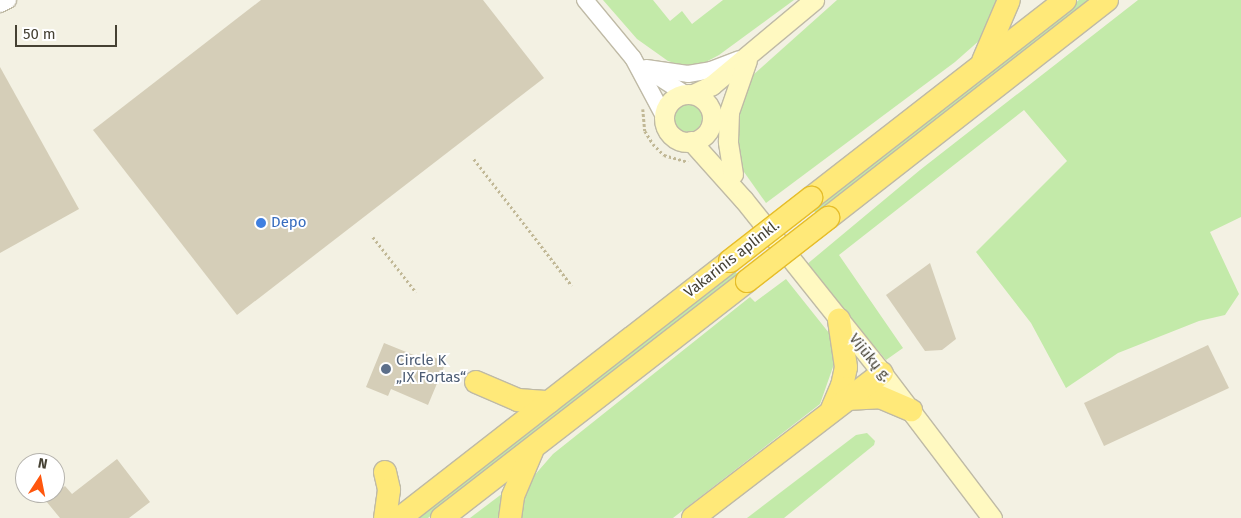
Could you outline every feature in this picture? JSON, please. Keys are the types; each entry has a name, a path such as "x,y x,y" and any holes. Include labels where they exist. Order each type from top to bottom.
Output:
{"highway":[{"path":"981,65 1009,0"},
{"name":"Vakarinis aplinkl.","path":"400,518 1065,0"},
{"name":"Vakarinis aplinkl.","path":"442,518 1106,0"},
{"path":"839,320 846,367 839,404"},
{"path":"693,518 839,404 882,373"},
{"path":"476,382 518,400 549,402"},
{"path":"839,404 880,397 911,410"},
{"path":"510,518 516,489 535,446"},
{"path":"385,472 389,490 385,518"}],"main road":[{"path":"748,56 721,95 705,135 692,141 675,138 669,132 664,116 670,101 712,85 814,0"},
{"path":"733,174 728,142 729,112 748,56"},
{"path":"689,94 706,101 712,118"},
{"name":"Vijūkų g.","path":"712,118 717,146 733,174 744,200"},
{"name":"Vijūkų g.","path":"692,141 744,200 882,373 992,518"}],"street":[{"path":"0,4 8,0"},
{"path":"585,0 639,63 664,116"},
{"path":"639,63 688,74 711,70 748,56"},
{"path":"639,63 689,94"}],"path":[{"path":"474,159 572,286"},
{"path":"373,237 416,292"}],"green space":[{"path":"603,0 653,0 670,21 682,11 692,24 723,0 794,0 719,55 702,64 686,67 668,61 637,39"},
{"path":"837,0 1001,0 989,32 955,62 766,203 744,172 736,148 734,124 740,98 753,75"},
{"path":"1079,0 1089,0 817,214 812,209"},
{"path":"1138,0 1241,0 1241,217 1210,232 1239,294 1225,315 1199,321 1118,353 1066,388 1031,323 976,252 1067,161 1024,110 839,255 903,348 886,360 806,265 920,170"},
{"path":"688,104 698,108 702,118 698,128 688,132 678,128 674,118 678,108"},
{"path":"734,270 739,276 428,518 415,518"},
{"path":"786,279 829,333 834,364 820,404 673,518 517,518 526,485 553,454 750,297 755,302"},
{"path":"867,433 875,441 874,445 784,518 747,518 856,435"},
{"path":"507,490 500,518 470,518"}],"building":[{"name":"Depo","path":"261,0 483,0 544,78 237,315 93,130"},
{"path":"0,67 79,209 0,253"},
{"path":"930,263 956,339 942,350 925,351 886,295"},
{"path":"384,343 421,358 423,353 446,362 428,405 391,389 388,396 366,387"},
{"path":"1208,345 1229,388 1104,446 1084,403"},
{"path":"117,459 150,502 129,518 60,518 48,503 65,503 65,486 72,494"}],"place":[{"name":"Depo","path":"261,223"},
{"name":"Circle K „IX Fortas“","path":"386,369"}]}
